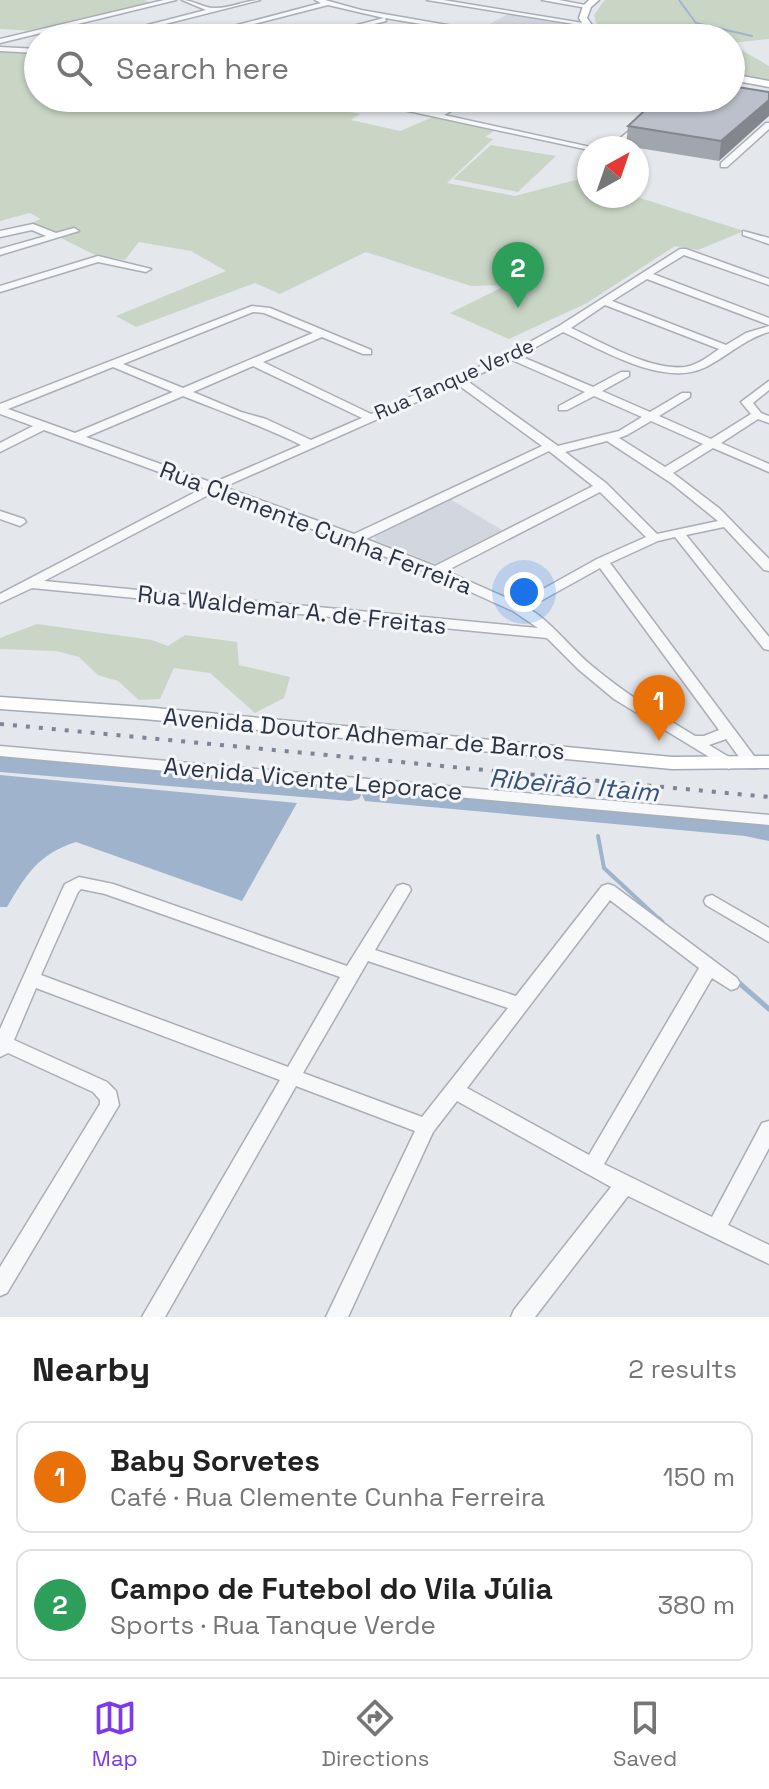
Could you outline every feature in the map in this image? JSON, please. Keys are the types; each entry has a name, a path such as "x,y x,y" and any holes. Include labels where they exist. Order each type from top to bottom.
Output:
{"main road":[{"path":"586,24 583,13 591,3"},
{"path":"745,80 769,84"},
{"name":"Avenida Doutor Adhemar de Barros","path":"0,703 144,713 672,763 761,763"}],"street":[{"path":"72,24 173,0"},
{"path":"185,0 224,15"},
{"path":"159,24 257,0"},
{"path":"318,0 436,24"},
{"path":"236,20 247,24 340,0"},
{"path":"545,0 591,3"},
{"path":"430,4 441,2 586,24"},
{"path":"410,20 420,14"},
{"path":"365,24 392,17"},
{"path":"0,30 24,32"},
{"path":"0,41 24,35"},
{"path":"0,49 24,50"},
{"path":"417,112 577,145"},
{"path":"436,116 444,112"},
{"path":"628,136 647,119"},
{"path":"724,165 769,125"},
{"path":"0,234 36,227 54,236"},
{"path":"0,252 74,231"},
{"path":"746,233 769,241"},
{"name":"Rua Tanque Verde","path":"0,599 214,487 512,356 563,328 683,251 769,282"},
{"path":"0,289 94,259 107,259 146,269"},
{"path":"646,275 769,322"},
{"path":"605,302 725,348"},
{"path":"0,409 252,309 266,310 367,352"},
{"path":"563,328 673,372 700,366 725,348 769,329"},
{"path":"74,438 321,334"},
{"path":"512,356 769,468"},
{"path":"253,362 369,417"},
{"path":"114,364 237,414 262,421 309,444"},
{"path":"563,408 625,374"},
{"path":"458,380 602,486 654,538"},
{"path":"667,471 763,417 747,402 769,384"},
{"path":"355,539 554,448 611,438 686,395"},
{"name":"Rua Clemente Cunha Ferreira","path":"0,409 355,539 518,608 552,634 583,666 619,696 729,764"},
{"path":"0,448 42,426"},
{"path":"611,438 667,471 743,536 769,567"},
{"path":"436,571 602,486"},
{"path":"0,515 20,522"},
{"path":"518,608 602,562 654,538 726,523"},
{"path":"678,533 769,646"},
{"path":"743,536 769,547"},
{"path":"602,562 729,732 761,763"},
{"name":"Rua Waldemar A. de Freitas","path":"33,584 552,634"},
{"path":"691,741 706,741 729,732"},
{"name":"Avenida Vicente Leporace","path":"0,751 769,820"},
{"path":"0,1286 110,1105 109,1097 100,1087 2,1046 71,888 79,883 107,888 351,974"},
{"path":"153,1317 351,974 403,890"},
{"path":"337,1317 426,1127 608,890 731,983"},
{"path":"712,901 769,936"},
{"path":"365,953 521,1005"},
{"path":"592,1167 709,967"},
{"path":"32,979 426,1127"},
{"path":"453,1089 625,1185 769,1255"},
{"path":"716,1229 769,1129"},
{"path":"522,1317 625,1185"}],"shaded area":[{"path":"508,14 563,24 490,24"},
{"path":"450,499 502,530 436,564 377,541 374,537"}],"green space":[{"path":"0,0 144,0 152,3 64,24 24,24 24,30 0,29"},
{"path":"605,0 769,0 769,39 745,42 745,24 597,24 594,15"},
{"path":"0,51 24,52 24,112 350,112 360,114 351,120 400,131 433,117 494,131 485,137 493,139 447,183 515,196 577,180 577,208 649,208 649,201 744,231 698,250 675,246 587,303 509,339 450,313 507,285 471,286 366,252 280,294 255,283 136,327 116,316 226,271 191,251 139,242 125,260 97,256 31,223 41,219 30,213 0,221"},
{"path":"745,52 769,66 769,81 745,76"},
{"path":"491,145 556,156 518,192 453,179"},
{"path":"37,624 152,640 168,646 185,635 237,642 239,665 290,677 284,698 255,713 210,673 174,668 160,699 139,700 118,681 98,675 79,657 56,651 0,649 0,638"}],"water":[{"path":"0,775 297,803 242,901 76,842 42,859 7,907 0,907"}],"building":[{"path":"745,88 769,92 769,100 721,141 628,126 643,112 745,112"}],"waterway":[{"path":"679,0 696,23 700,24"},
{"path":"745,34 752,36"},
{"name":"Ribeirão Itaim","path":"0,764 350,793"},
{"name":"Ribeirão Itaim","path":"374,795 745,827 769,832"},
{"path":"598,836 604,868 661,921"},
{"path":"738,982 769,1009"}],"railway":[{"path":"0,724 769,797"}],"place":[{"name":"Campo de Futebol do Vila Júlia","path":"518,308"},
{"name":"Baby Sorvetes","path":"659,741"}]}
